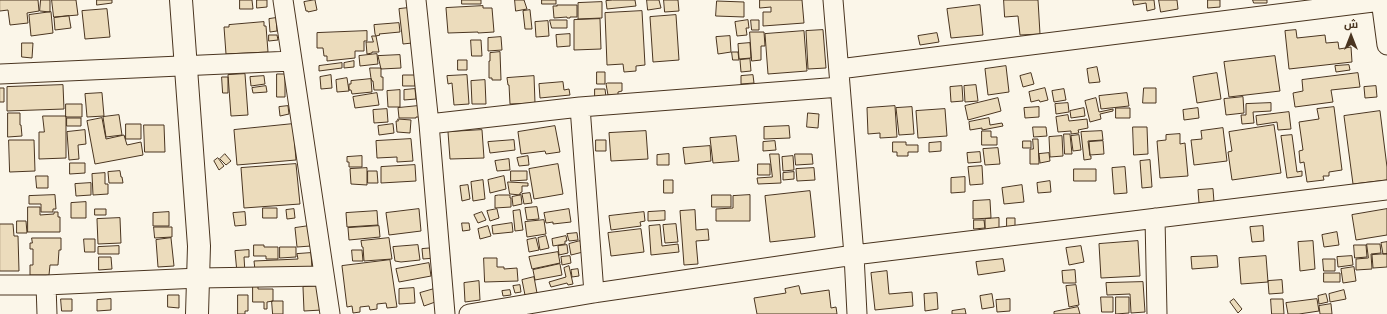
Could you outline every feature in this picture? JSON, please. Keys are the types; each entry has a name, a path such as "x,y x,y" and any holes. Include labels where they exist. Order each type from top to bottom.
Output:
{"street":[{"path":"181,0 199,246 197,314"},
{"path":"283,0 330,314"},
{"path":"416,0 429,124 445,314"},
{"path":"833,0 854,255 857,314"},
{"path":"429,124 840,78 1381,0 1387,45"},
{"path":"0,74 292,61"},
{"path":"580,107 594,293"},
{"path":"470,314 594,293 854,255 1387,190"},
{"path":"1155,218 1157,314"},
{"path":"0,285 46,285 199,278 324,276"},
{"path":"46,285 47,314"}],"building":[{"path":"0,0 38,0 39,11 27,13 28,23 10,25 8,10 0,11"},
{"path":"41,0 50,0 50,12 40,11"},
{"path":"52,0 76,0 78,15 54,17"},
{"path":"97,0 112,0 112,3 97,5"},
{"path":"240,0 252,0 253,9 240,9"},
{"path":"257,0 267,0 267,7 257,8"},
{"path":"315,0 317,10 306,11 304,2"},
{"path":"462,0 481,0 481,4 462,4"},
{"path":"515,0 524,0 527,9 516,11"},
{"path":"542,0 556,0 556,4 542,4"},
{"path":"635,0 636,6 607,9 606,1"},
{"path":"647,0 659,0 661,8 648,10"},
{"path":"664,0 678,0 679,11 665,12"},
{"path":"760,0 802,0 804,23 763,26 763,12 771,12 771,7 760,8"},
{"path":"1004,0 1038,0 1040,34 1020,35 1018,16 1005,17"},
{"path":"1133,0 1154,0 1155,9 1147,11 1146,3 1134,5"},
{"path":"1159,0 1177,0 1178,9 1161,12"},
{"path":"1208,0 1220,0 1220,7 1208,8"},
{"path":"1253,0 1267,0 1267,3 1254,3"},
{"path":"717,1 744,2 744,17 716,16"},
{"path":"602,2 602,18 578,19 578,3"},
{"path":"577,5 577,17 554,18 553,6"},
{"path":"980,5 983,35 951,38 947,9"},
{"path":"483,6 483,8 492,8 494,32 448,33 446,8"},
{"path":"408,8 412,43 403,44 399,9"},
{"path":"107,9 110,37 85,39 82,11"},
{"path":"530,10 532,29 525,29 523,11"},
{"path":"642,11 645,65 636,66 636,71 624,72 623,64 607,65 605,13"},
{"path":"51,12 53,33 31,36 29,15"},
{"path":"676,15 679,60 653,62 650,17"},
{"path":"69,16 71,28 55,30 54,18"},
{"path":"276,18 277,31 270,32 269,19"},
{"path":"600,19 601,49 574,50 574,20"},
{"path":"550,20 567,20 567,28 552,28"},
{"path":"748,20 749,28 746,28 747,35 737,36 735,22"},
{"path":"751,20 759,20 759,30 752,30"},
{"path":"548,21 549,36 536,37 535,22"},
{"path":"264,22 264,26 266,26 268,52 226,54 224,27 229,27 229,25"},
{"path":"399,23 400,32 379,34 380,35 376,36 374,25"},
{"path":"823,30 826,68 808,69 806,31"},
{"path":"1296,30 1297,38 1325,35 1326,43 1338,42 1339,49 1351,47 1352,62 1289,69 1285,31"},
{"path":"367,31 367,41 364,41 364,51 355,51 355,58 327,61 327,56 324,56 323,48 317,48 317,33"},
{"path":"804,31 807,71 768,74 765,34"},
{"path":"750,32 764,32 765,46 761,46 761,60 752,61"},
{"path":"937,33 939,42 920,45 918,36"},
{"path":"570,34 570,46 557,47 556,35"},
{"path":"269,35 277,35 278,40 269,41"},
{"path":"372,36 376,36 379,52 367,54 366,42 373,42"},
{"path":"730,36 731,52 718,54 716,37"},
{"path":"501,37 502,50 488,51 488,38"},
{"path":"471,40 481,40 482,56 472,56"},
{"path":"22,43 33,43 32,58 22,57"},
{"path":"750,43 751,58 739,59 738,44"},
{"path":"500,52 501,80 492,80 492,78 489,78 490,53"},
{"path":"732,52 738,52 739,60 733,60"},
{"path":"377,54 378,64 360,66 359,56"},
{"path":"400,55 401,68 381,69 378,56"},
{"path":"1275,56 1280,91 1229,97 1224,62"},
{"path":"750,59 751,71 741,72 740,60"},
{"path":"458,60 467,60 467,70 458,70"},
{"path":"354,61 354,67 344,68 344,63"},
{"path":"342,63 342,68 319,71 319,66"},
{"path":"1349,65 1350,70 1336,72 1335,66"},
{"path":"1006,66 1009,92 988,95 985,69"},
{"path":"1097,67 1100,82 1089,83 1087,69"},
{"path":"370,68 381,68 383,90 374,90"},
{"path":"597,72 605,72 605,84 597,84"},
{"path":"1031,73 1034,84 1023,87 1020,76"},
{"path":"1217,73 1221,99 1197,103 1193,77"},
{"path":"1358,73 1360,87 1331,90 1333,102 1295,107 1293,93 1303,91 1302,80"},
{"path":"245,74 248,115 231,116 228,75"},
{"path":"277,74 285,74 285,97 277,97"},
{"path":"331,75 332,88 321,89 320,77"},
{"path":"403,75 415,75 415,86 403,86"},
{"path":"467,75 469,104 454,105 452,83 448,84 447,76"},
{"path":"753,75 754,83 741,84 741,76"},
{"path":"264,76 265,84 251,86 250,77"},
{"path":"534,76 535,103 510,104 507,78"},
{"path":"222,77 228,77 228,93 223,93"},
{"path":"347,78 349,91 337,92 336,80"},
{"path":"371,79 372,92 352,94 351,90 349,90 349,84 351,84 351,81"},
{"path":"485,80 486,104 472,104 471,81"},
{"path":"563,82 564,90 569,89 570,95 540,98 539,84"},
{"path":"622,83 622,91 618,92 618,95 608,95 606,84"},
{"path":"63,85 64,109 7,111 7,87"},
{"path":"976,85 978,101 965,102 964,86"},
{"path":"266,86 267,92 253,93 252,88"},
{"path":"962,86 963,101 951,102 950,87"},
{"path":"1376,86 1377,97 1365,98 1364,87"},
{"path":"0,88 4,88 4,102 0,102"},
{"path":"1045,88 1048,100 1031,102 1029,92"},
{"path":"1144,88 1156,88 1156,103 1143,103"},
{"path":"415,89 416,99 404,100 404,90"},
{"path":"595,89 605,89 606,97 595,97"},
{"path":"1064,89 1066,100 1054,102 1052,91"},
{"path":"400,90 400,107 388,107 387,91"},
{"path":"102,93 104,116 87,117 85,94"},
{"path":"377,93 379,105 355,108 353,97"},
{"path":"1127,93 1129,106 1101,109 1099,96"},
{"path":"1243,97 1244,113 1226,115 1224,99"},
{"path":"998,98 1001,111 968,120 965,106"},
{"path":"1096,98 1099,112 1113,109 1113,111 1100,114 1101,119 1090,122 1085,101"},
{"path":"1068,103 1069,112 1056,114 1055,104"},
{"path":"1271,103 1271,111 1253,112 1254,123 1242,124 1241,115 1246,115 1246,104"},
{"path":"66,104 82,104 82,117 66,117"},
{"path":"288,106 289,114 280,116 279,107"},
{"path":"418,106 419,117 399,118 398,108"},
{"path":"895,106 897,137 880,138 880,133 868,134 867,108"},
{"path":"912,107 914,134 899,135 896,108"},
{"path":"1039,107 1039,117 1025,118 1024,108"},
{"path":"1334,107 1342,170 1329,172 1329,176 1323,176 1324,180 1307,182 1304,162 1300,163 1299,151 1303,150 1299,122 1319,119 1317,109"},
{"path":"1084,108 1085,116 1071,118 1070,111"},
{"path":"1116,108 1130,108 1130,118 1116,118"},
{"path":"1198,108 1199,118 1184,120 1183,110"},
{"path":"387,109 388,122 374,123 373,110"},
{"path":"945,109 947,136 918,138 916,111"},
{"path":"1380,111 1387,167 1387,180 1353,184 1344,116"},
{"path":"1289,112 1291,129 1278,130 1277,122 1257,125 1256,116"},
{"path":"8,113 20,113 22,136 8,137"},
{"path":"808,113 819,114 818,128 807,127"},
{"path":"119,115 122,135 106,137 103,117"},
{"path":"1068,115 1069,121 1087,119 1088,128 1078,130 1079,133 1071,134 1071,131 1058,132 1056,117"},
{"path":"43,116 66,116 66,158 39,159 39,132 44,132"},
{"path":"67,118 81,118 81,126 67,126"},
{"path":"102,118 106,139 124,135 127,145 141,142 143,155 95,164 87,121"},
{"path":"989,118 990,125 1002,123 1003,126 982,130 982,128 970,130 969,122"},
{"path":"398,119 411,120 410,133 397,132 396,121 398,121"},
{"path":"126,124 141,124 141,139 126,139"},
{"path":"293,124 296,160 237,165 234,130"},
{"path":"393,124 394,133 379,135 378,126"},
{"path":"144,125 164,125 165,152 145,152"},
{"path":"1274,125 1281,173 1232,180 1228,152 1232,151 1229,132"},
{"path":"555,126 560,152 546,154 545,151 521,154 518,132"},
{"path":"789,126 790,138 764,139 764,127"},
{"path":"1033,127 1046,127 1047,136 1034,137"},
{"path":"1133,127 1147,127 1148,154 1134,155"},
{"path":"1223,128 1227,161 1194,165 1191,140 1202,139 1201,131"},
{"path":"85,130 86,144 78,145 79,159 69,160 67,132"},
{"path":"482,130 484,158 450,159 448,132"},
{"path":"646,131 648,159 611,161 609,133"},
{"path":"982,131 991,131 991,137 997,137 997,145 982,145"},
{"path":"1102,131 1103,140 1088,141 1091,159 1084,160 1081,132"},
{"path":"1064,134 1070,134 1072,154 1065,154"},
{"path":"1180,134 1180,144 1185,143 1188,176 1160,178 1157,141 1166,140 1166,135"},
{"path":"1079,135 1081,150 1073,151 1071,136"},
{"path":"1292,135 1297,172 1302,171 1302,176 1287,178 1281,136"},
{"path":"736,136 739,161 713,163 710,138"},
{"path":"1062,136 1063,156 1050,157 1049,137"},
{"path":"411,139 413,161 397,162 397,157 377,158 376,141"},
{"path":"1033,139 1038,139 1039,164 1030,164 1030,149 1033,149"},
{"path":"9,140 34,140 35,171 10,172"},
{"path":"514,140 515,150 490,153 488,142"},
{"path":"596,140 606,140 606,151 596,151"},
{"path":"775,141 776,150 763,151 763,142"},
{"path":"1023,141 1031,141 1031,148 1023,148"},
{"path":"1103,141 1104,154 1090,155 1089,142"},
{"path":"893,142 906,142 906,145 918,145 918,152 908,152 908,156 897,156 897,152 893,152"},
{"path":"941,142 941,151 929,152 929,143"},
{"path":"710,146 711,161 685,164 683,148"},
{"path":"998,148 1000,164 985,165 983,149"},
{"path":"980,152 981,162 968,163 967,153"},
{"path":"1049,153 1050,161 1040,163 1039,154"},
{"path":"225,154 231,161 226,165 220,159"},
{"path":"669,154 669,165 657,165 657,155"},
{"path":"770,154 779,154 781,183 758,184 757,178 772,177"},
{"path":"795,154 812,154 813,164 796,165"},
{"path":"362,156 362,167 349,167 347,157"},
{"path":"528,156 529,165 519,166 517,158"},
{"path":"793,156 794,170 783,171 782,157"},
{"path":"218,158 224,166 219,170 214,161"},
{"path":"509,159 510,170 497,171 495,161"},
{"path":"1150,160 1152,187 1142,188 1140,161"},
{"path":"70,163 85,163 85,173 70,174"},
{"path":"296,164 300,204 244,208 241,168"},
{"path":"558,164 563,194 534,199 529,169"},
{"path":"758,164 770,164 770,175 758,175"},
{"path":"415,165 416,181 381,183 381,167"},
{"path":"982,166 983,184 970,185 968,167"},
{"path":"1125,167 1127,193 1114,194 1112,168"},
{"path":"367,168 367,185 351,184 350,169"},
{"path":"814,168 815,180 797,181 796,169"},
{"path":"1074,169 1096,169 1096,181 1074,181"},
{"path":"120,171 123,183 109,183 108,172"},
{"path":"368,171 377,171 378,183 368,183"},
{"path":"511,171 527,171 527,180 511,181"},
{"path":"794,172 794,179 783,180 783,173"},
{"path":"105,173 105,184 108,184 108,194 93,195 92,174"},
{"path":"36,176 48,176 48,188 37,188"},
{"path":"504,176 506,189 490,193 488,180"},
{"path":"965,177 965,192 951,193 951,178"},
{"path":"483,180 485,199 473,201 471,182"},
{"path":"664,180 673,180 673,193 664,193"},
{"path":"1050,181 1051,192 1038,193 1037,183"},
{"path":"508,182 528,183 528,186 522,186 522,192 520,195 510,194"},
{"path":"91,183 91,195 76,196 75,184"},
{"path":"468,185 470,199 462,201 460,186"},
{"path":"1022,185 1024,202 1004,204 1002,188"},
{"path":"1213,189 1214,202 1199,203 1198,190"},
{"path":"810,191 815,237 770,242 765,196"},
{"path":"530,193 532,203 524,204 522,194"},
{"path":"55,195 56,209 53,209 53,212 41,212 41,204 29,204 29,196"},
{"path":"510,195 511,207 495,208 495,196"},
{"path":"521,195 522,204 513,206 512,197"},
{"path":"712,195 731,195 731,207 712,207"},
{"path":"750,195 750,221 716,221 716,209 733,208 733,196"},
{"path":"990,200 991,218 973,219 973,201"},
{"path":"86,202 86,218 71,218 71,203"},
{"path":"28,207 40,207 40,215 54,214 54,212 58,212 58,217 60,217 60,232 28,232"},
{"path":"537,207 539,219 527,220 525,208"},
{"path":"263,208 277,208 277,218 263,218"},
{"path":"95,209 106,209 106,215 95,215"},
{"path":"294,209 295,218 287,219 286,210"},
{"path":"419,209 421,231 389,235 386,213"},
{"path":"497,209 499,218 490,221 487,211"},
{"path":"569,209 571,222 553,224 553,222 546,223 544,213"},
{"path":"1387,209 1387,235 1356,240 1352,215"},
{"path":"520,210 523,230 515,231 513,211"},
{"path":"695,210 696,230 708,229 709,240 696,241 698,264 684,265 680,211"},
{"path":"377,211 378,225 347,227 346,213"},
{"path":"665,211 665,220 648,221 648,212"},
{"path":"169,212 169,226 153,226 153,213"},
{"path":"245,212 246,225 235,226 233,213"},
{"path":"482,212 486,220 478,223 474,215"},
{"path":"644,212 645,221 640,222 641,226 611,230 609,216"},
{"path":"120,218 121,243 98,244 97,219"},
{"path":"999,218 999,230 985,231 985,219"},
{"path":"1007,218 1015,218 1015,227 1007,227"},
{"path":"544,220 546,234 527,237 525,222"},
{"path":"974,220 984,220 985,228 974,229"},
{"path":"17,221 26,221 27,233 17,233"},
{"path":"462,223 469,223 470,230 463,231"},
{"path":"512,223 513,232 493,234 492,226"},
{"path":"0,224 13,224 14,236 18,236 19,271 0,271"},
{"path":"676,224 678,242 665,243 663,225"},
{"path":"660,225 662,246 678,244 679,252 651,255 649,226"},
{"path":"309,226 311,246 297,247 295,228"},
{"path":"379,226 380,237 349,240 348,228"},
{"path":"488,226 491,236 480,239 478,229"},
{"path":"1263,226 1264,241 1252,242 1250,227"},
{"path":"154,227 172,227 172,237 155,238"},
{"path":"641,229 644,252 611,256 608,233"},
{"path":"1337,232 1339,245 1324,247 1322,235"},
{"path":"577,233 578,240 569,241 567,234"},
{"path":"546,236 549,248 540,250 538,238"},
{"path":"566,236 567,241 565,241 565,244 553,246 552,239"},
{"path":"32,238 61,238 61,250 59,250 58,265 50,265 49,275 30,275 30,265 33,265 33,249 30,249"},
{"path":"171,238 174,266 158,267 156,240"},
{"path":"389,238 392,259 364,261 361,241"},
{"path":"536,238 539,250 529,252 527,240"},
{"path":"84,239 95,239 95,252 85,252"},
{"path":"580,241 583,252 571,255 569,244"},
{"path":"1138,241 1140,276 1101,278 1099,244"},
{"path":"1313,241 1315,269 1300,271 1298,242"},
{"path":"1387,242 1387,254 1383,254 1381,243"},
{"path":"1367,244 1380,244 1381,253 1371,254 1372,269 1356,270 1356,259 1368,258"},
{"path":"254,245 278,247 278,259 266,259 266,256 254,256"},
{"path":"418,245 420,260 401,262 395,261 393,247"},
{"path":"567,245 568,253 559,255 558,246"},
{"path":"1354,245 1366,245 1367,257 1355,258"},
{"path":"119,246 119,254 98,254 98,247"},
{"path":"1081,246 1084,262 1069,265 1066,248"},
{"path":"280,247 296,247 296,257 280,258"},
{"path":"434,248 435,258 423,259 422,249"},
{"path":"249,250 249,257 244,257 245,273 237,273 235,251"},
{"path":"352,250 362,250 363,261 353,261"},
{"path":"558,252 560,263 532,269 529,257"},
{"path":"311,253 312,269 255,270 254,261 298,259 297,254"},
{"path":"1387,254 1387,267 1373,268 1372,255"},
{"path":"570,256 571,263 562,265 561,257"},
{"path":"1217,256 1218,267 1192,269 1191,257"},
{"path":"1266,256 1268,282 1241,284 1239,258"},
{"path":"1352,256 1353,265 1338,267 1337,257"},
{"path":"99,257 111,257 112,269 99,270"},
{"path":"484,258 497,258 497,267 504,267 504,269 517,268 518,281 485,282"},
{"path":"1003,259 1005,271 978,275 976,262"},
{"path":"1323,259 1335,259 1335,271 1324,271"},
{"path":"390,260 397,307 387,308 386,303 377,304 377,309 370,310 369,306 360,307 360,312 353,313 352,306 347,307 342,266"},
{"path":"429,263 431,276 399,282 396,269"},
{"path":"560,264 562,275 535,280 533,270"},
{"path":"569,266 573,284 568,285 567,283 551,287 549,282 566,277 564,268"},
{"path":"1354,267 1356,281 1343,283 1341,269"},
{"path":"578,269 579,276 572,277 571,270"},
{"path":"1075,270 1076,283 1063,283 1062,271"},
{"path":"887,271 889,294 912,292 913,306 875,310 871,273"},
{"path":"1324,273 1340,273 1340,282 1324,282"},
{"path":"534,277 537,293 525,295 522,280"},
{"path":"1282,280 1283,293 1269,294 1268,281"},
{"path":"479,281 480,300 465,302 464,283"},
{"path":"1143,282 1145,312 1131,313 1130,294 1107,295 1106,283"},
{"path":"253,284 258,284 258,289 273,289 273,301 267,302 267,309 264,309 264,302 253,302"},
{"path":"520,285 521,292 515,293 513,286"},
{"path":"1076,285 1079,305 1069,307 1066,286"},
{"path":"320,286 322,310 304,311 303,287"},
{"path":"799,286 801,294 829,290 831,308 836,307 837,314 757,314 754,298 786,293 785,289"},
{"path":"414,288 415,303 399,304 399,289"},
{"path":"434,289 438,301 424,306 420,293"},
{"path":"510,290 511,295 503,296 502,291"},
{"path":"1344,290 1346,299 1330,302 1329,294"},
{"path":"937,293 938,309 925,311 924,294"},
{"path":"992,294 994,307 982,309 980,296"},
{"path":"1326,294 1328,302 1319,304 1318,296"},
{"path":"168,295 179,295 179,308 168,307"},
{"path":"238,295 248,295 248,311 245,311 245,314 238,314"},
{"path":"1101,297 1113,297 1113,312 1102,312"},
{"path":"1116,297 1129,297 1129,313 1116,314"},
{"path":"61,299 72,299 72,311 62,311"},
{"path":"111,299 111,310 97,311 97,300"},
{"path":"1010,299 1010,311 997,312 996,300"},
{"path":"1234,299 1242,309 1238,313 1230,302"},
{"path":"1271,299 1283,299 1284,314 1272,314"},
{"path":"1317,299 1319,311 1288,314 1286,303"},
{"path":"272,301 283,301 283,314 273,314"},
{"path":"1331,304 1332,314 1320,314 1319,306"},
{"path":"1078,307 1080,314 1054,314 1054,312"},
{"path":"965,309 966,314 952,314 952,311"}]}
